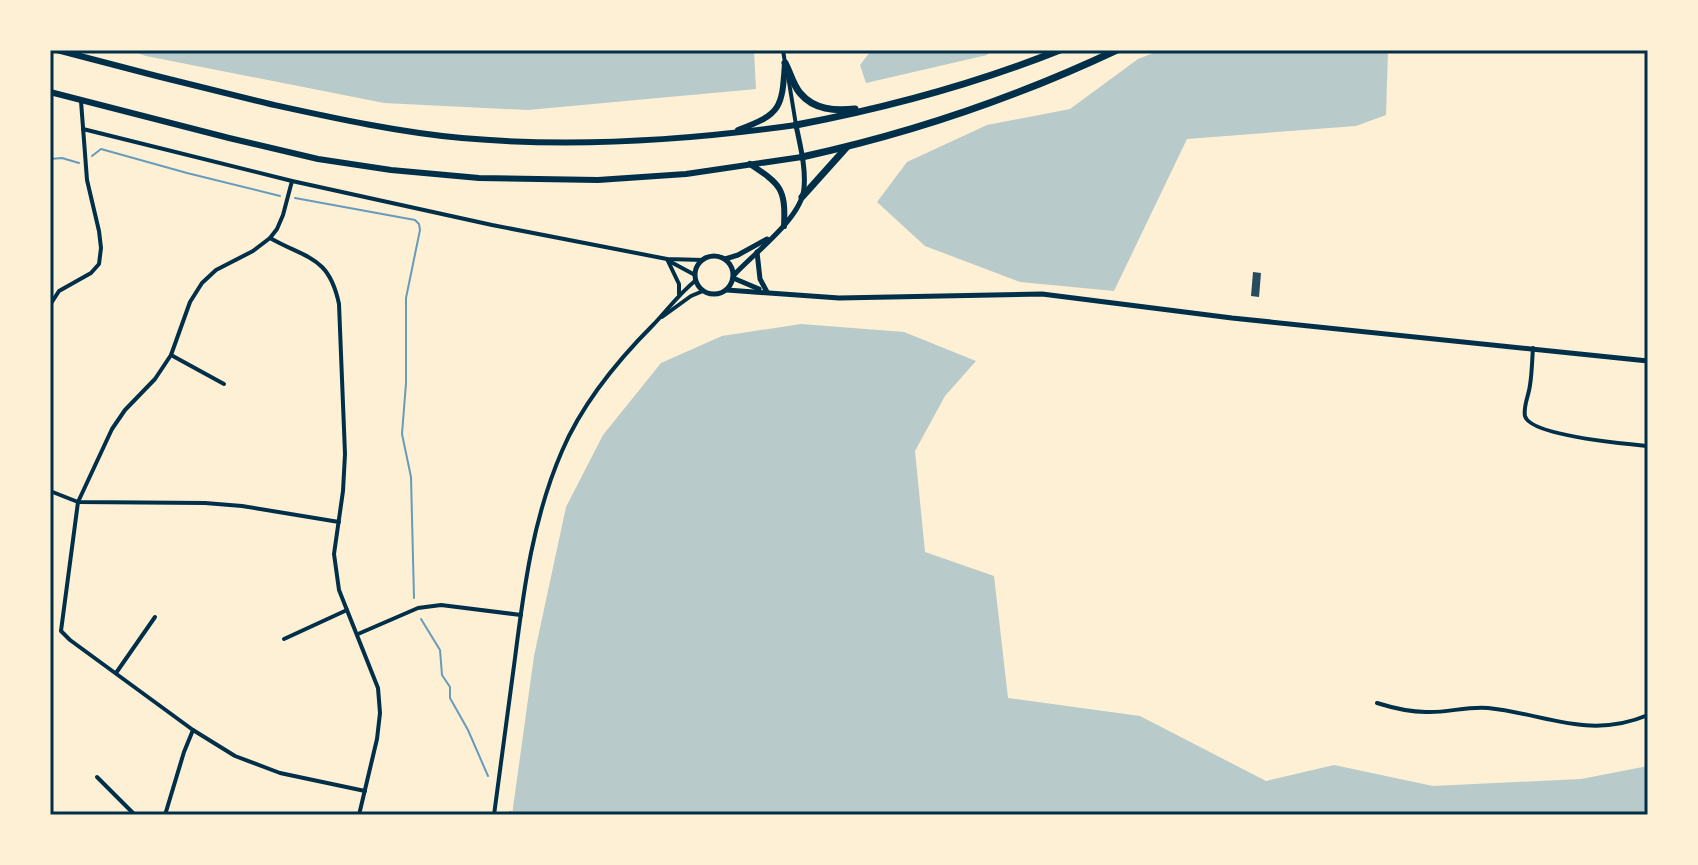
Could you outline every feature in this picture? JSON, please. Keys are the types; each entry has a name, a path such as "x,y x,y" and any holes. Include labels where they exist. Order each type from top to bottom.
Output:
{"highway":[{"path":"57,50 359,124 461,138 545,143 636,142 725,135 796,125 927,95 1060,50"},
{"path":"50,92 318,159 405,172 479,178 598,180 686,174 802,157 846,147 986,106 1060,77 1117,50"},
{"path":"725,135 762,121 775,111 783,96 785,63"},
{"path":"785,63 800,93 824,109 836,111 885,106"},
{"path":"802,197 846,147"},
{"path":"750,164 778,186 785,206 784,226"}],"main road":[{"path":"727,290 733,276 784,226 802,197 802,157 796,125"},
{"path":"771,238 738,255 725,259 714,256 703,260 696,269 695,278 703,291 830,298 1042,294 1218,316 1648,361"},
{"path":"757,251 760,279 767,293"},
{"path":"725,259 733,269 733,276"},
{"path":"733,276 767,293"}],"street":[{"path":"783,50 796,125"},
{"path":"50,305 59,291 91,273 99,264 101,248 87,180 81,100"},
{"path":"83,129 292,181 492,225 667,259 703,260"},
{"path":"292,181 277,229 253,251 216,270 202,283 190,302 171,355 155,379 125,410 112,429 78,502 61,631 193,730 235,756 280,773 365,791"},
{"path":"270,238 313,259 327,272 335,286 340,315 345,454 334,554 339,590 378,688 380,713 359,815"},
{"path":"494,815 534,533 546,492 563,449 601,385 695,278 667,259"},
{"path":"667,259 676,274 679,294"},
{"path":"657,320 703,291"},
{"path":"1533,348 1530,389 1524,414 1528,422 1573,437 1648,446"},
{"path":"171,355 224,384"},
{"path":"50,491 78,502 205,503 339,522"},
{"path":"358,634 418,608 441,605 521,615"},
{"path":"284,639 347,610"},
{"path":"116,673 155,617"},
{"path":"1377,703 1428,712 1489,708 1588,727 1637,720 1648,715"},
{"path":"165,815 193,730"},
{"path":"97,777 135,815"}],"shaded area":[{"path":"129,50 754,50 756,89 528,110 384,103 146,56"},
{"path":"867,50 991,50 987,55 866,83 860,65 870,52"},
{"path":"1161,50 1388,50 1386,115 1356,126 1187,139 1114,291 1020,282 925,246 877,202 907,162 987,125 1070,109 1138,59"},
{"path":"801,324 904,332 976,361 945,396 915,451 925,552 994,576 1008,698 1140,716 1266,781 1334,765 1433,786 1581,779 1648,766 1648,815 512,815 534,656 566,507 603,435 661,363 722,336"}],"building":[{"path":"1253,272 1261,273 1259,297 1251,296"}],"waterway":[{"path":"92,156 101,149 280,196"},
{"path":"50,159 62,158 79,163"},
{"path":"295,198 415,220 419,224 406,298 406,383 402,434 411,477 414,598"},
{"path":"421,619 440,650 442,675 450,687 450,698 488,776"},
{"path":"510,812 516,815"}]}
